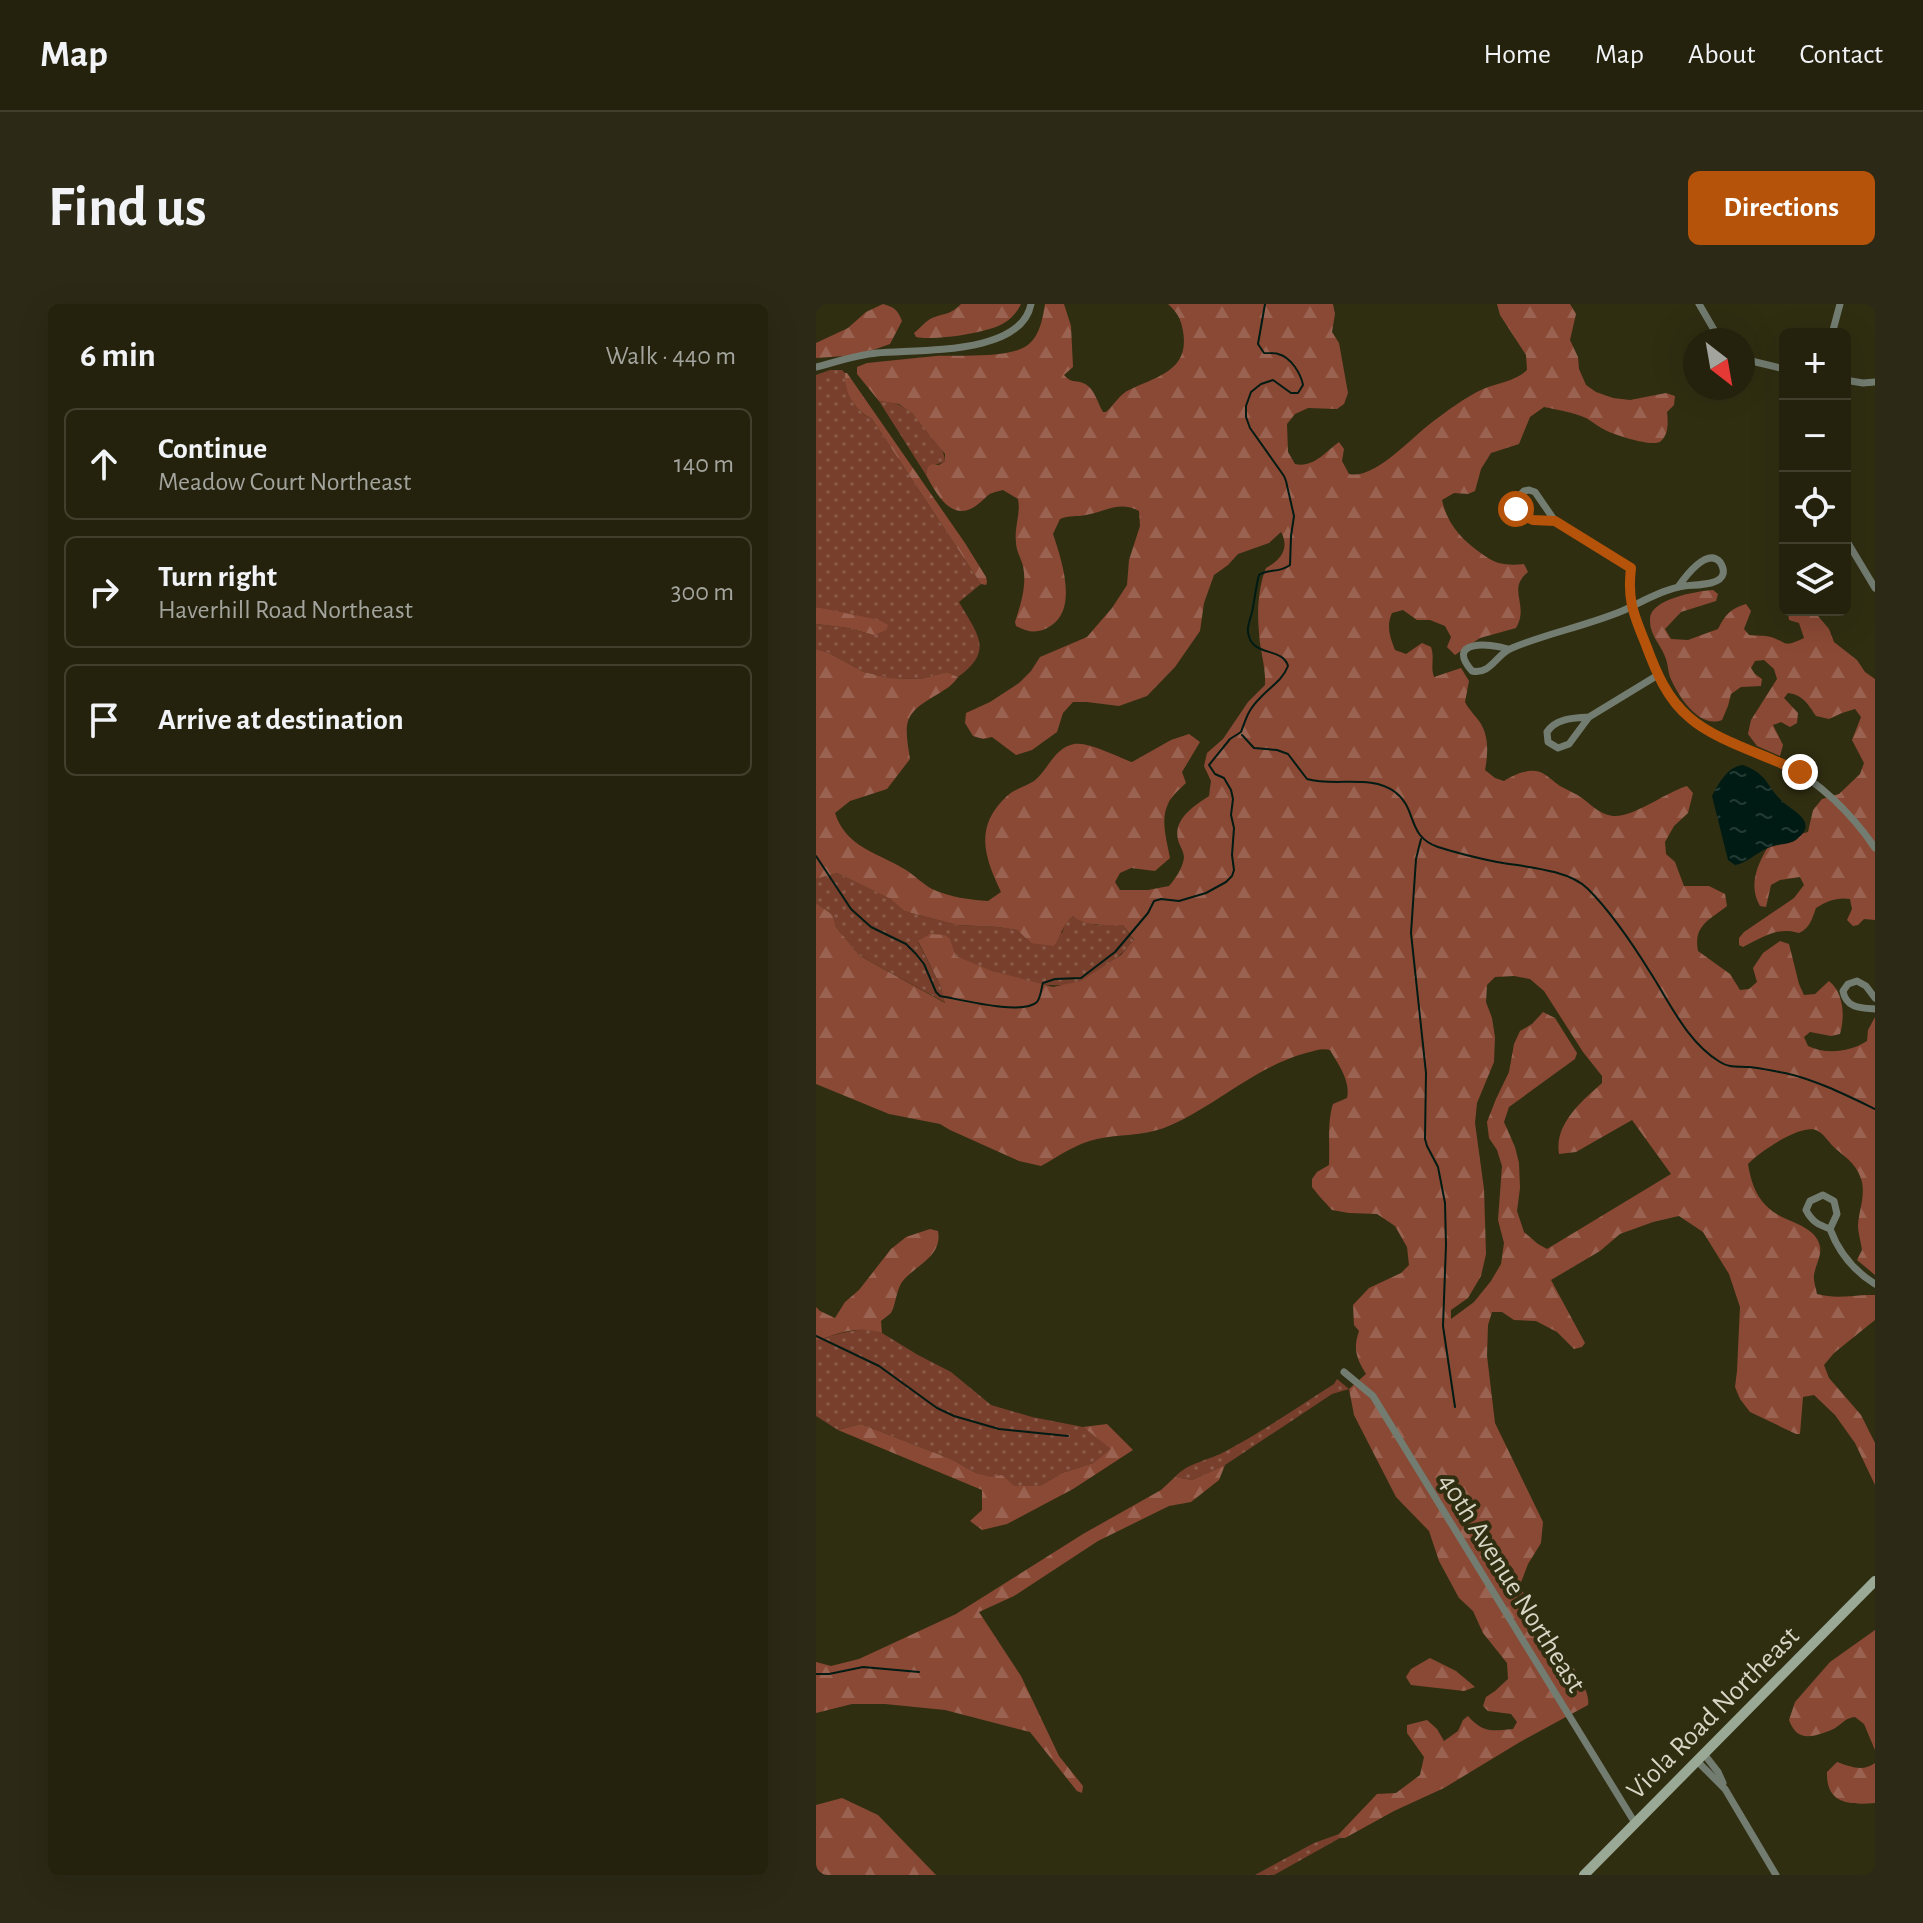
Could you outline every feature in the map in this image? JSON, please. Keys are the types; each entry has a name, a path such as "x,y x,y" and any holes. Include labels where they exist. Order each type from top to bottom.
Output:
{"main road":[{"name":"Viola Road Northeast","path":"1584,1875 1875,1581"}],"street":[{"path":"816,367 872,354 966,347 1004,337 1029,315 1031,304"},
{"path":"1699,304 1713,328"},
{"path":"1835,328 1840,304"},
{"path":"1755,362 1779,368"},
{"path":"1851,381 1875,382"},
{"path":"1555,521 1527,518 1516,509 1516,499 1524,491 1535,492 1555,521 1631,568 1628,588 1631,607 1658,675 1688,717 1718,735 1783,763 1808,778 1847,814 1875,848"},
{"path":"1849,544 1875,588"},
{"path":"1508,649 1483,643 1470,647 1464,656 1469,668 1477,673 1488,669 1508,649 1602,619 1678,587 1714,582 1722,577 1723,568 1717,559 1705,560 1693,568 1678,587"},
{"path":"1589,717 1555,723 1547,732 1548,742 1558,748 1569,744 1589,717 1658,675"},
{"path":"1875,998 1866,986 1857,981 1848,984 1843,991 1851,1005 1875,1009"},
{"path":"1830,1229 1837,1214 1834,1201 1823,1195 1810,1201 1806,1210 1809,1216 1813,1222 1830,1229 1849,1263 1875,1284"},
{"name":"40th Avenue Northeast","path":"1344,1372 1373,1396 1635,1823"},
{"path":"1700,1758 1718,1772 1776,1875"}],"shaded area":[{"path":"830,370 845,373 851,400 872,419 981,584 959,602 976,633 979,650 969,667 958,677 947,672 920,679 890,678 864,672 816,649 816,624 874,635 816,607 816,375"},
{"path":"879,401 897,404 913,414 935,437 945,461 931,466 926,475"},
{"path":"837,873 892,899 904,911 957,925 1017,930 1031,943 1062,933 1066,921 1073,916 1095,925 1123,925 1134,941 1095,975 1066,985 1017,979 969,962 956,956 950,940 918,942 946,1003 860,956 836,927 833,915 816,903 816,879"},
{"path":"871,1329 951,1372 991,1405 1083,1427 1112,1449 1093,1463 1062,1473 1040,1486 1013,1486 861,1424 838,1430 816,1416 816,1341"},
{"path":"1337,1379 1349,1389 1332,1394 1225,1465 1192,1480 1175,1477 1186,1468 1220,1454 1253,1435 1334,1384"},
{"path":"1339,1834 1340,1838 1274,1875 1255,1875 1314,1843"}],"green space":[{"path":"883,304 895,310 902,321 890,344 845,356 816,358 816,343 848,328 866,312"},
{"path":"961,304 1021,304 1014,315 997,327 948,337 916,337 914,333 928,321"},
{"path":"1045,304 1064,304 1071,326 1073,367 1064,375 1087,385 1103,412 1106,412 1126,392 1160,376 1176,364 1184,344 1182,327 1168,304 1333,304 1332,332 1339,343 1348,393 1344,404 1337,409 1308,408 1295,414 1287,424 1288,452 1295,464 1308,464 1339,442 1344,449 1342,461 1349,474 1359,474 1381,464 1462,401 1527,370 1526,355 1500,315 1497,304 1570,304 1576,314 1570,340 1586,385 1613,398 1630,400 1666,393 1675,396 1674,405 1667,412 1665,435 1657,443 1635,440 1607,431 1581,416 1544,407 1530,417 1519,444 1491,453 1481,469 1475,491 1454,493 1442,500 1452,524 1475,549 1499,563 1524,564 1528,572 1519,585 1521,612 1516,628 1480,638 1455,655 1447,647 1451,637 1445,626 1430,620 1417,620 1403,610 1392,613 1389,623 1395,650 1406,654 1422,643 1431,647 1434,677 1461,668 1469,681 1465,702 1485,735 1485,770 1495,778 1504,781 1516,774 1540,772 1600,812 1613,816 1640,809 1687,786 1693,793 1688,813 1674,826 1665,842 1666,854 1675,862 1684,886 1709,886 1725,894 1727,906 1700,929 1698,951 1730,974 1740,990 1749,989 1757,982 1753,968 1763,953 1780,941 1789,944 1804,995 1815,994 1829,981 1840,999 1843,1013 1840,1034 1831,1036 1810,1032 1804,1037 1808,1046 1815,1049 1838,1051 1860,1045 1867,1041 1868,1030 1875,1017 1875,1275 1857,1260 1862,1250 1858,1225 1863,1193 1860,1176 1852,1163 1823,1135 1811,1129 1792,1134 1748,1164 1756,1192 1766,1206 1781,1217 1806,1228 1817,1239 1820,1253 1814,1277 1817,1294 1839,1297 1875,1295 1875,1320 1824,1365 1829,1378 1861,1415 1875,1443 1875,1485 1855,1443 1835,1415 1814,1395 1803,1397 1800,1434 1750,1412 1740,1399 1735,1387 1740,1307 1729,1274 1703,1232 1679,1216 1620,1234 1600,1251 1551,1280 1585,1343 1582,1347 1574,1349 1557,1332 1536,1321 1514,1320 1502,1312 1492,1312 1488,1325 1487,1356 1495,1423 1543,1522 1541,1543 1520,1585 1538,1620 1578,1675 1588,1696 1588,1705 1444,1788 1345,1838 1340,1838 1339,1834 1377,1794 1396,1793 1420,1775 1424,1757 1407,1733 1407,1725 1427,1720 1444,1741 1458,1731 1468,1716 1488,1730 1513,1729 1517,1722 1511,1714 1488,1711 1483,1706 1486,1697 1508,1679 1507,1663 1483,1633 1473,1611 1459,1598 1439,1561 1429,1531 1396,1497 1354,1415 1349,1389 1366,1374 1356,1353 1359,1331 1354,1325 1353,1305 1369,1288 1401,1273 1409,1265 1407,1247 1395,1226 1377,1214 1332,1210 1312,1187 1312,1179 1317,1172 1329,1165 1329,1126 1333,1104 1347,1098 1348,1092 1340,1067 1330,1050 1287,1059 1164,1128 1090,1141 1041,1166 1019,1161 940,1124 889,1114 816,1084 816,903 833,915 836,927 860,956 945,1003 941,987 918,941 930,934 945,935 950,939 956,956 992,971 1053,987 1081,981 1121,955 1134,940 1123,925 1090,924 1073,916 1054,946 1031,943 1017,930 957,925 904,911 891,899 837,873 816,879 816,649 864,672 890,678 920,679 947,672 958,677 912,713 907,727 910,759 887,789 850,801 835,813 840,825 855,842 906,870 932,889 981,901 988,901 1001,892 990,866 985,842 990,819 1007,796 1034,781 1061,750 1074,744 1087,745 1132,762 1171,740 1189,734 1200,742 1182,772 1186,783 1171,798 1166,810 1165,831 1170,858 1155,871 1131,868 1120,873 1115,882 1120,890 1169,886 1184,858 1177,832 1182,819 1209,796 1211,781 1204,766 1207,753 1223,739 1248,702 1265,685 1259,600 1266,568 1280,557 1284,548 1281,532 1269,543 1238,554 1214,575 1204,603 1200,631 1175,667 1147,696 1119,706 1073,702 1063,713 1057,732 1032,750 1016,755 992,737 983,739 973,736 965,723 966,713 1019,683 1040,657 1087,637 1112,608 1127,585 1129,560 1140,526 1139,511 1118,507 1060,519 1053,534 1065,582 1066,595 1060,617 1043,630 1030,631 1016,626 1024,580 1016,545 1018,499 1003,490 990,494 968,510 960,511 946,504 926,475 932,464 939,465 945,461 945,454 913,414 899,404 879,401 857,374 857,367 867,363 985,355 1021,349 1036,336","holes":["1495,977 1530,979 1544,991 1602,1076 1602,1083 1578,1105 1565,1123 1559,1154 1576,1152 1632,1120 1671,1174 1547,1249 1524,1232 1517,1211 1519,1163 1504,1122 1509,1107 1575,1059 1577,1053 1555,1018 1543,1012 1520,1031 1514,1044 1509,1072 1487,1122 1489,1138 1502,1166 1498,1220 1504,1243 1501,1264 1474,1302 1451,1319 1451,1310 1468,1298 1481,1276 1486,1254 1484,1189 1475,1123 1477,1103 1494,1062 1495,1037 1486,1002 1487,985"]},
{"path":"845,373 965,543 986,577 986,585 981,584 872,419 851,400"},
{"path":"1713,590 1718,594 1716,601 1681,612 1665,629 1671,639 1688,640 1718,629 1729,613 1746,604 1751,611 1744,629 1749,635 1768,636 1789,644 1804,638 1799,623 1789,620 1788,616 1818,616 1829,629 1834,642 1875,679 1875,920 1864,919 1853,926 1847,920 1852,909 1850,899 1836,899 1816,908 1808,926 1799,933 1777,932 1743,947 1739,945 1739,938 1744,932 1794,898 1804,885 1800,877 1780,880 1771,885 1766,907 1760,906 1756,898 1755,881 1759,865 1771,842 1808,832 1813,810 1822,799 1839,794 1860,774 1864,763 1852,740 1861,717 1855,709 1829,719 1816,716 1801,698 1788,693 1784,698 1798,713 1797,723 1790,727 1781,722 1773,725 1783,745 1780,756 1757,746 1748,734 1751,720 1777,679 1774,669 1764,660 1755,661 1751,668 1762,679 1761,686 1741,687 1731,694 1722,720 1705,720 1690,709 1674,685 1650,619 1658,606 1686,594"},
{"path":"816,607 879,620 888,625 886,630 874,635 816,624"},
{"path":"930,1229 938,1231 936,1248 902,1282 891,1313 881,1321 882,1333 857,1330 816,1341 816,1307 835,1318 891,1249 906,1237"},
{"path":"861,1424 951,1459 976,1473 990,1477 1002,1475 1014,1486 1040,1486 1062,1473 1093,1463 1111,1449 1083,1427 1107,1424 1133,1450 1073,1489 1007,1524 982,1530 970,1521 982,1510 982,1490 838,1430"},
{"path":"1225,1465 1219,1480 1191,1502 1169,1506 1098,1541 1014,1596 979,1612 1021,1676 1059,1756 1083,1786 1082,1793 1077,1791 1030,1732 945,1710 885,1704 852,1704 816,1713 816,1662 831,1666 859,1659 956,1614 1083,1534 1161,1490 1175,1477 1192,1480"},
{"path":"1875,1630 1875,1750 1864,1724 1855,1717 1820,1734 1805,1736 1797,1733 1789,1720 1795,1702 1830,1662"},
{"path":"1430,1658 1456,1671 1475,1687 1464,1691 1411,1685 1406,1677 1411,1669"},
{"path":"1837,1762 1861,1768 1875,1763 1875,1803 1848,1803 1830,1791 1827,1772"},
{"path":"842,1798 878,1815 936,1875 816,1875 816,1805"}],"water":[{"path":"1743,765 1762,777 1777,796 1802,818 1806,827 1794,841 1772,846 1735,865 1728,860 1712,796 1728,772"}],"waterway":[{"path":"816,856 851,909 871,927 906,944 916,954 940,996 1005,1007 1029,1006 1037,1002 1043,983 1055,979 1081,978 1115,952 1148,913 1154,901 1179,901 1206,893 1232,876 1233,799 1224,778 1215,774 1209,765 1230,739 1241,732 1253,706 1279,680 1288,666 1280,656 1255,645 1248,632 1259,575 1290,565 1294,516 1284,476 1250,428 1246,406 1251,392 1261,384 1273,380 1291,393 1298,393 1303,385 1291,362 1277,354 1264,353 1258,344 1265,304"},
{"path":"1242,735 1254,748 1288,754 1307,779 1364,782 1395,792 1407,806 1421,836 1438,847 1545,870 1579,882 1613,918 1680,1021 1708,1054 1727,1065 1785,1073 1808,1080 1875,1109"},
{"path":"1421,839 1416,859 1411,933 1426,1073 1425,1139 1438,1167 1445,1203 1443,1326 1455,1407"},
{"path":"816,1336 879,1366 937,1408 954,1416 999,1429 1068,1436"},
{"path":"816,1674 863,1667 919,1672"}],"route":[{"path":"1516,509 1533,520 1555,521 1631,568 1628,588 1631,607 1658,675 1688,717 1718,735 1800,772"}]}
